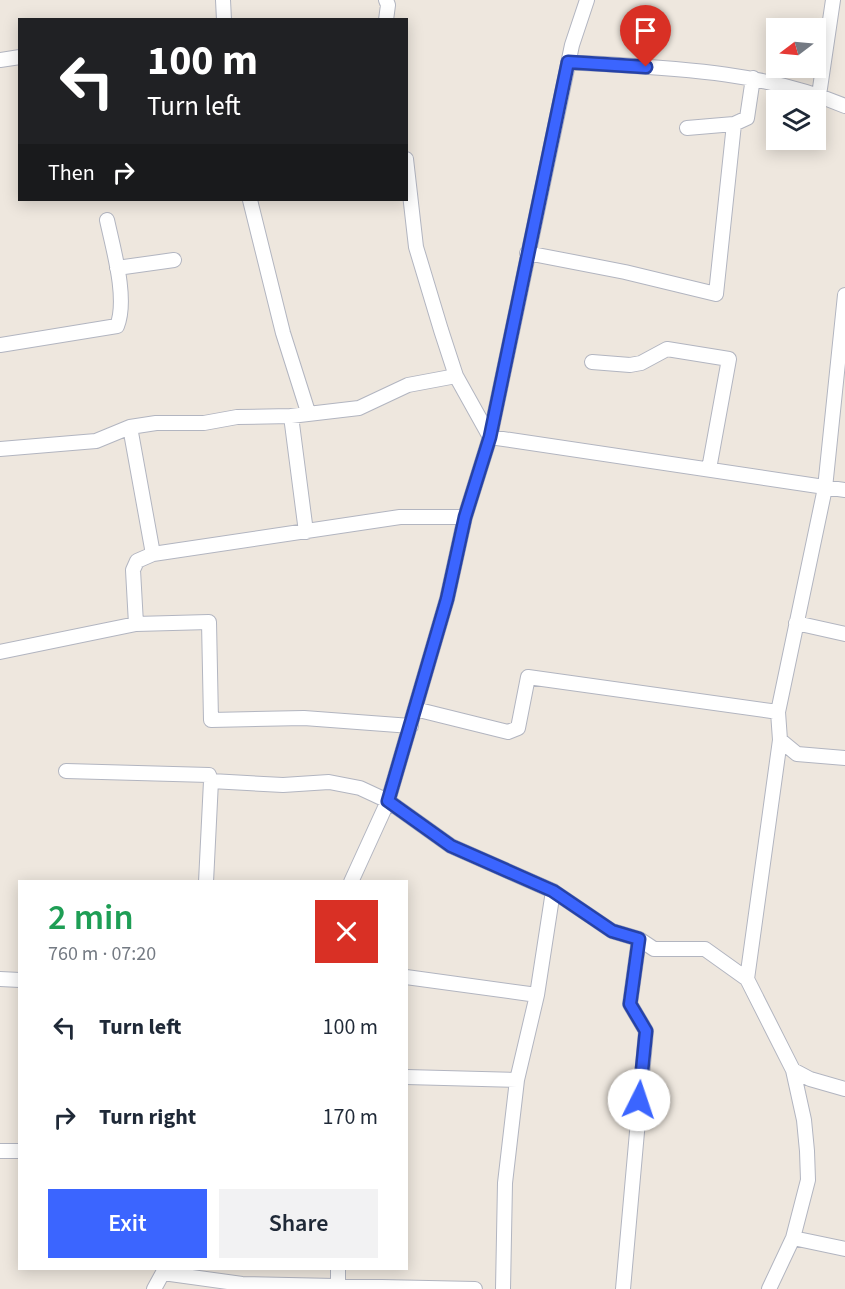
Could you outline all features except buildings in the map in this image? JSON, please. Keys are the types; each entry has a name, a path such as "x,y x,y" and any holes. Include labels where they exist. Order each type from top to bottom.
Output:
{"street":[{"path":"223,0 224,18"},
{"path":"386,0 388,4 386,18"},
{"path":"352,880 388,801 447,599 465,517 490,437 568,62 587,0"},
{"path":"820,90 834,0"},
{"path":"0,60 18,57"},
{"path":"568,62 722,73 800,90"},
{"path":"687,128 734,124 747,118 753,78"},
{"path":"826,98 845,106"},
{"path":"527,253 625,272 716,294 734,124"},
{"path":"408,177 416,247 456,376 490,437"},
{"path":"250,201 283,333 308,412"},
{"path":"0,345 117,326 120,319 117,267 107,220"},
{"path":"117,267 174,260"},
{"path":"747,979 780,740 778,712 825,488 845,295"},
{"path":"592,362 630,365 641,363 667,349 729,359 709,469"},
{"path":"0,449 96,441 130,427 156,423 204,423 237,417 291,416 308,412 359,408 408,386 456,376"},
{"path":"291,416 306,532"},
{"path":"130,427 153,554"},
{"path":"490,437 845,490"},
{"path":"135,624 133,570 137,561 153,554 400,517 465,517"},
{"path":"0,652 135,624 208,622 211,720 303,718 411,726"},
{"path":"796,623 845,634"},
{"path":"416,710 508,732 518,728 521,720 528,677 778,712"},
{"path":"780,740 796,754 845,758"},
{"path":"66,771 174,772 209,775 211,781 206,880"},
{"path":"211,781 283,785 329,782 360,788 388,801 451,846 553,891 612,931 639,939 654,949 705,949 747,979 793,1070 804,1120 808,1180 793,1238 769,1289"},
{"path":"503,1289 505,1183 517,1080 537,995 553,891"},
{"path":"623,1289 646,1031 630,1004 639,939"},
{"path":"408,977 537,995"},
{"path":"0,980 18,980"},
{"path":"793,1070 810,1079 845,1089"},
{"path":"408,1077 517,1080"},
{"path":"0,1151 18,1151"},
{"path":"793,1238 845,1249"},
{"path":"338,1270 338,1285"},
{"path":"154,1289 164,1271 242,1284 475,1289"}],"route":[{"path":"639,1100 646,1031 630,1004 639,939 612,931 553,891 451,846 388,801 447,599 465,517 490,437 568,62 646,67"}]}
